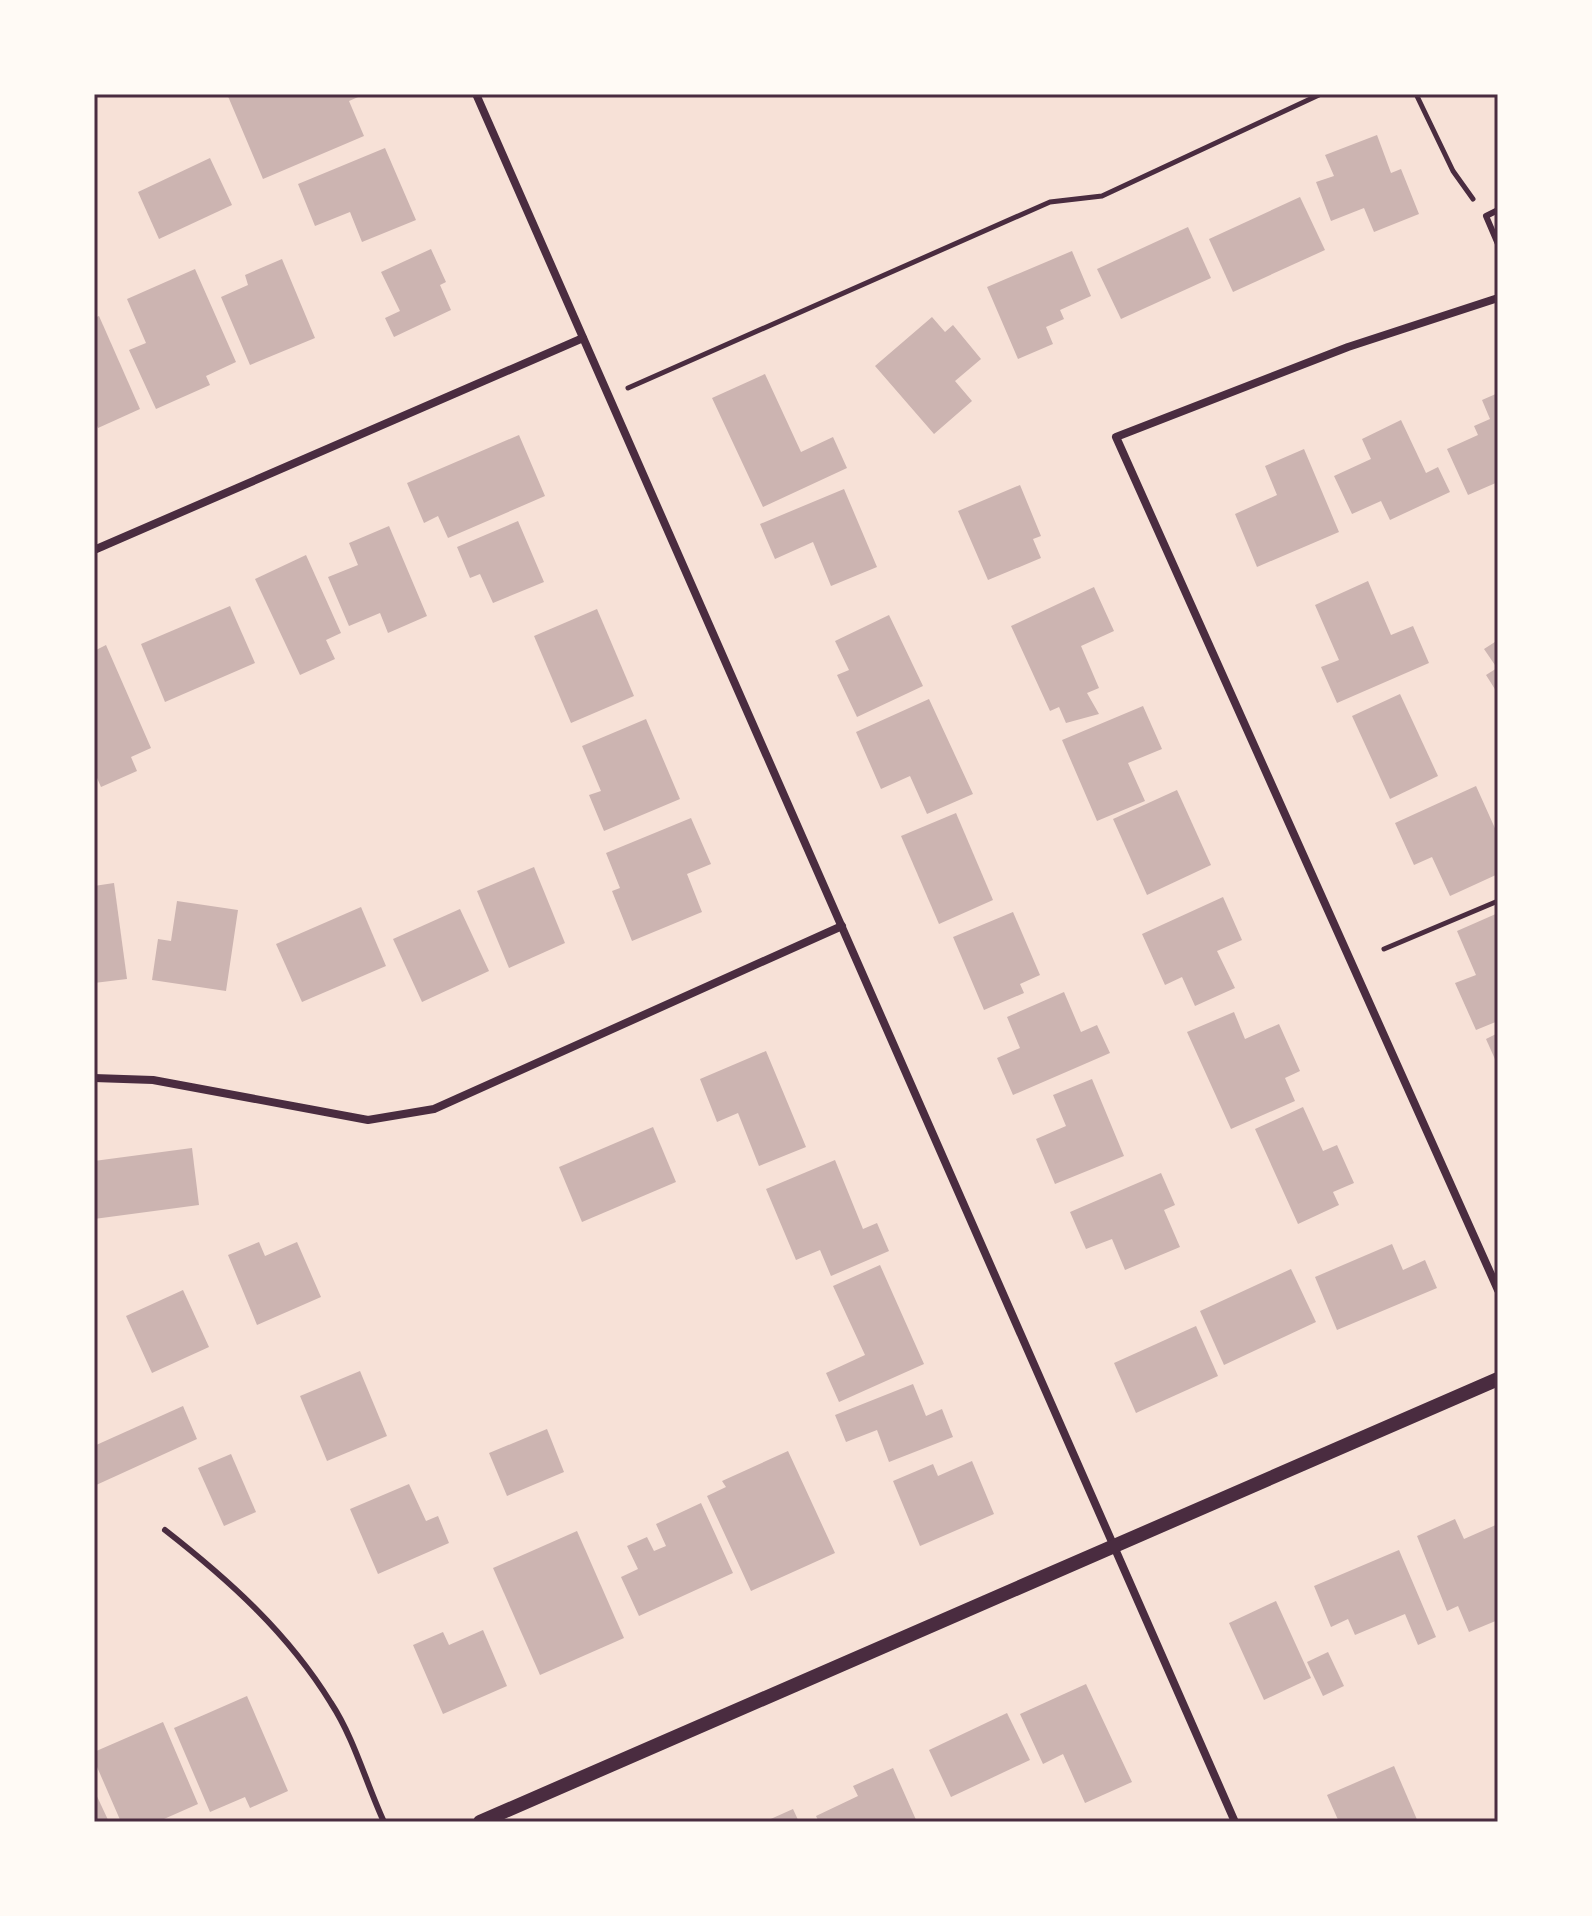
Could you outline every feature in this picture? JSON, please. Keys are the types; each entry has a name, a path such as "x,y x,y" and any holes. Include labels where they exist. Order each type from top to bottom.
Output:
{"street":[{"path":"476,94 1235,1822"},
{"path":"1498,298 1334,352 1116,437 1498,1290"},
{"path":"94,550 583,338"},
{"path":"94,1078 153,1080 368,1120 434,1109 842,926"},
{"path":"480,1822 1498,1379"}],"lane":[{"path":"1498,210 1486,216 1498,244"},
{"path":"165,1530 220,1573 279,1630 333,1705 384,1822"}],"path":[{"path":"609,397 1050,202 1102,196 1321,94"},
{"path":"1416,94 1453,171 1486,216"},
{"path":"1384,949 1498,901"}],"building":[{"path":"227,94 365,94 349,101 364,136 263,179"},
{"path":"1377,135 1391,173 1401,169 1419,214 1374,232 1364,208 1331,221 1316,182 1334,176 1325,155"},
{"path":"385,148 416,220 362,242 350,212 315,226 298,184"},
{"path":"210,158 232,205 159,239 138,192"},
{"path":"1300,197 1325,250 1233,292 1209,239"},
{"path":"1188,227 1211,278 1121,319 1097,269"},
{"path":"431,249 446,282 440,285 451,310 394,337 385,318 400,311 381,272"},
{"path":"1072,251 1091,296 1060,310 1064,319 1046,327 1053,344 1018,359 987,287"},
{"path":"282,259 315,338 250,365 221,297 248,285 245,275"},
{"path":"195,269 236,362 206,376 210,385 156,409 129,350 146,343 127,299"},
{"path":"99,316 140,409 98,428 94,419 94,318"},
{"path":"932,317 945,332 953,325 981,359 955,381 972,401 934,434 875,366"},
{"path":"765,374 801,452 833,437 847,468 763,507 712,398"},
{"path":"1498,393 1498,482 1468,495 1447,449 1478,435 1474,426 1490,419 1482,400"},
{"path":"1401,420 1426,473 1438,467 1450,492 1390,520 1381,501 1352,514 1334,476 1371,459 1362,439"},
{"path":"519,435 545,496 448,538 438,516 424,523 407,483"},
{"path":"1304,449 1339,532 1257,567 1235,514 1277,495 1265,466"},
{"path":"1020,485 1041,536 1033,539 1041,558 988,580 958,511"},
{"path":"844,489 877,567 831,586 813,542 775,559 760,524"},
{"path":"518,521 544,582 493,603 480,574 470,578 457,547"},
{"path":"389,526 427,616 388,633 380,613 349,626 328,577 358,565 349,543"},
{"path":"306,555 341,633 326,640 335,659 300,675 255,579"},
{"path":"1368,581 1391,635 1413,626 1429,663 1337,703 1321,667 1339,660 1315,605"},
{"path":"1094,587 1114,631 1081,646 1099,688 1087,693 1099,714 1066,723 1059,707 1050,711 1011,626"},
{"path":"230,606 255,663 165,702 141,644"},
{"path":"597,609 634,696 571,723 534,636"},
{"path":"889,615 923,686 857,717 837,675 849,670 835,641"},
{"path":"1498,640 1498,694 1486,675 1497,668 1484,649"},
{"path":"106,645 151,748 131,757 137,771 101,787 94,771 94,651"},
{"path":"1400,694 1438,776 1390,799 1352,716"},
{"path":"929,699 973,794 927,814 910,776 881,789 856,732"},
{"path":"1143,706 1162,749 1128,763 1145,801 1097,821 1062,740"},
{"path":"646,719 680,799 604,831 589,795 601,791 582,746"},
{"path":"1476,786 1498,835 1498,874 1450,896 1432,857 1414,865 1395,823"},
{"path":"1177,790 1211,865 1147,895 1113,819"},
{"path":"956,813 993,900 939,924 901,836"},
{"path":"691,818 711,864 687,874 702,912 632,941 612,891 620,888 606,853"},
{"path":"534,867 565,943 509,968 477,891"},
{"path":"114,883 127,979 94,983 94,886"},
{"path":"1223,897 1242,940 1217,951 1235,988 1195,1006 1182,977 1165,985 1142,934"},
{"path":"177,901 238,910 226,991 152,980 158,939 171,941"},
{"path":"361,907 386,966 302,1002 276,944"},
{"path":"460,909 489,971 422,1002 393,939"},
{"path":"1013,912 1040,975 1020,984 1024,993 984,1010 953,937"},
{"path":"1498,913 1498,1021 1476,1030 1455,983 1476,975 1457,931"},
{"path":"1064,992 1081,1032 1097,1025 1110,1053 1013,1095 997,1058 1020,1048 1007,1017"},
{"path":"1234,1012 1245,1039 1279,1024 1300,1071 1285,1078 1295,1101 1231,1129 1187,1032"},
{"path":"1498,1033 1498,1066 1486,1039"},
{"path":"766,1051 806,1147 759,1166 738,1113 717,1122 700,1079"},
{"path":"1092,1079 1124,1156 1055,1184 1036,1139 1066,1126 1053,1095"},
{"path":"1303,1107 1323,1151 1337,1145 1354,1183 1333,1192 1339,1205 1298,1224 1255,1129"},
{"path":"653,1127 676,1182 582,1222 559,1167"},
{"path":"192,1148 199,1205 94,1219 94,1161"},
{"path":"835,1160 863,1229 877,1223 889,1251 831,1276 820,1250 796,1260 766,1189"},
{"path":"1161,1173 1175,1205 1164,1210 1180,1247 1125,1270 1112,1239 1086,1249 1070,1212"},
{"path":"259,1242 265,1256 297,1242 321,1297 257,1325 228,1255"},
{"path":"1392,1244 1403,1270 1425,1260 1437,1288 1337,1330 1315,1277"},
{"path":"880,1265 924,1364 839,1402 826,1373 865,1355 833,1286"},
{"path":"1291,1269 1316,1322 1224,1365 1200,1311"},
{"path":"183,1290 209,1347 152,1373 126,1316"},
{"path":"1196,1326 1218,1376 1136,1413 1114,1363"},
{"path":"360,1371 387,1436 327,1461 300,1396"},
{"path":"913,1384 926,1416 942,1409 953,1437 889,1462 877,1430 846,1442 835,1415"},
{"path":"183,1406 197,1439 94,1486 94,1446"},
{"path":"547,1429 564,1472 507,1496 489,1453"},
{"path":"788,1451 835,1553 751,1591 707,1496 726,1487 722,1481"},
{"path":"231,1454 256,1512 224,1526 198,1468"},
{"path":"972,1461 994,1514 920,1546 893,1481 933,1464 938,1476"},
{"path":"409,1484 426,1521 438,1516 449,1543 378,1574 350,1509"},
{"path":"701,1503 733,1573 639,1616 621,1577 638,1569 627,1546 647,1537 654,1551 666,1546 656,1524"},
{"path":"1455,1519 1464,1539 1498,1524 1498,1620 1469,1632 1458,1606 1447,1611 1417,1536"},
{"path":"577,1531 624,1638 540,1675 493,1568"},
{"path":"1399,1550 1436,1637 1418,1645 1405,1614 1355,1635 1348,1619 1331,1627 1314,1586"},
{"path":"1276,1601 1311,1678 1264,1700 1229,1623"},
{"path":"483,1630 507,1686 443,1714 413,1645 443,1632 449,1645"},
{"path":"1328,1652 1344,1686 1323,1696 1307,1662"},
{"path":"1086,1684 1132,1782 1085,1803 1063,1754 1043,1764 1020,1714"},
{"path":"247,1696 288,1791 250,1808 245,1797 210,1812 174,1728"},
{"path":"1007,1713 1030,1760 951,1797 929,1750"},
{"path":"163,1722 198,1804 164,1819 165,1822 121,1822 94,1760 94,1752"},
{"path":"1394,1766 1418,1822 1339,1822 1327,1795"},
{"path":"893,1768 917,1822 819,1822 816,1816 858,1796 853,1786"},
{"path":"94,1790 109,1822 94,1822"},
{"path":"793,1809 799,1822 764,1822"}]}
